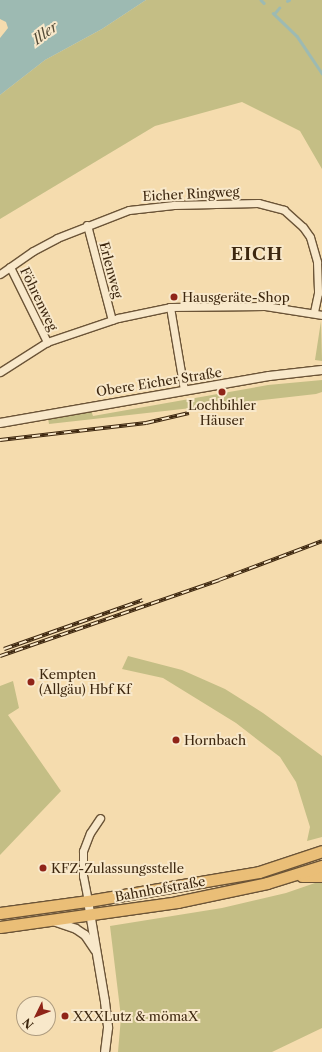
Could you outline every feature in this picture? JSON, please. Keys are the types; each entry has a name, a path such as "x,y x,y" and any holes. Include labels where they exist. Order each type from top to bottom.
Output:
{"main road":[{"name":"Bahnhofstraße","path":"0,913 88,901 260,872 322,851"},
{"name":"Bahnhofstraße","path":"0,927 133,909 294,876 322,866"},
{"path":"294,876 322,876"}],"street":[{"name":"Eicher Ringweg","path":"0,274 34,251 87,225 122,212 151,206 243,203 273,206 292,217 310,237 317,262 318,293 314,312"},
{"name":"Erlenweg","path":"87,225 112,320"},
{"name":"Föhrenweg","path":"10,266 47,342"},
{"path":"0,372 47,342 112,320 170,307 246,305 314,312 322,315"},
{"path":"170,307 184,390"},
{"name":"Obere Eicher Straße","path":"0,423 184,390 322,370"},
{"path":"100,818 90,833 83,851 83,876 97,952 108,1028 105,1052"},
{"path":"53,921 76,929 85,935 97,952"}],"shaded area":[{"path":"146,0 322,0 322,169 300,131 242,102 155,126 0,219 0,95 45,60 102,29"},
{"path":"321,321 322,361 315,360"},
{"path":"322,380 322,392 316,394 49,424 48,418 91,410 93,416 268,385"},
{"path":"128,656 182,670 225,689 263,713 322,756 322,837 307,841 310,827 296,782 280,757 236,723 163,678 122,669"},
{"path":"13,681 19,708 8,715 61,791 0,855 0,686"},
{"path":"315,883 322,883 322,1028 272,1052 118,1052 121,1017 110,926 222,908 286,893"}],"water":[{"name":"Iller","path":"0,0 146,0 102,29 45,60 0,95 0,38 8,28 6,22 0,19"}],"waterway":[{"path":"261,0 264,3"},
{"path":"274,14 279,8"},
{"path":"273,13 297,36 322,73"}],"railway":[{"path":"0,440 146,423 189,413"},
{"path":"0,656 219,580 322,541"},
{"path":"4,649 143,600"}],"place":[{"name":"Hausgeräte-Shop","path":"174,297"},
{"name":"Lochbihler Häuser","path":"222,392"},
{"name":"Kempten (Allgäu) Hbf Kf","path":"31,682"},
{"name":"Hornbach","path":"176,740"},
{"name":"KFZ-Zulassungsstelle","path":"43,868"},
{"name":"XXXLutz & mömaX","path":"65,1016"}],"district":[{"name":"EICH","path":"257,255"}]}
